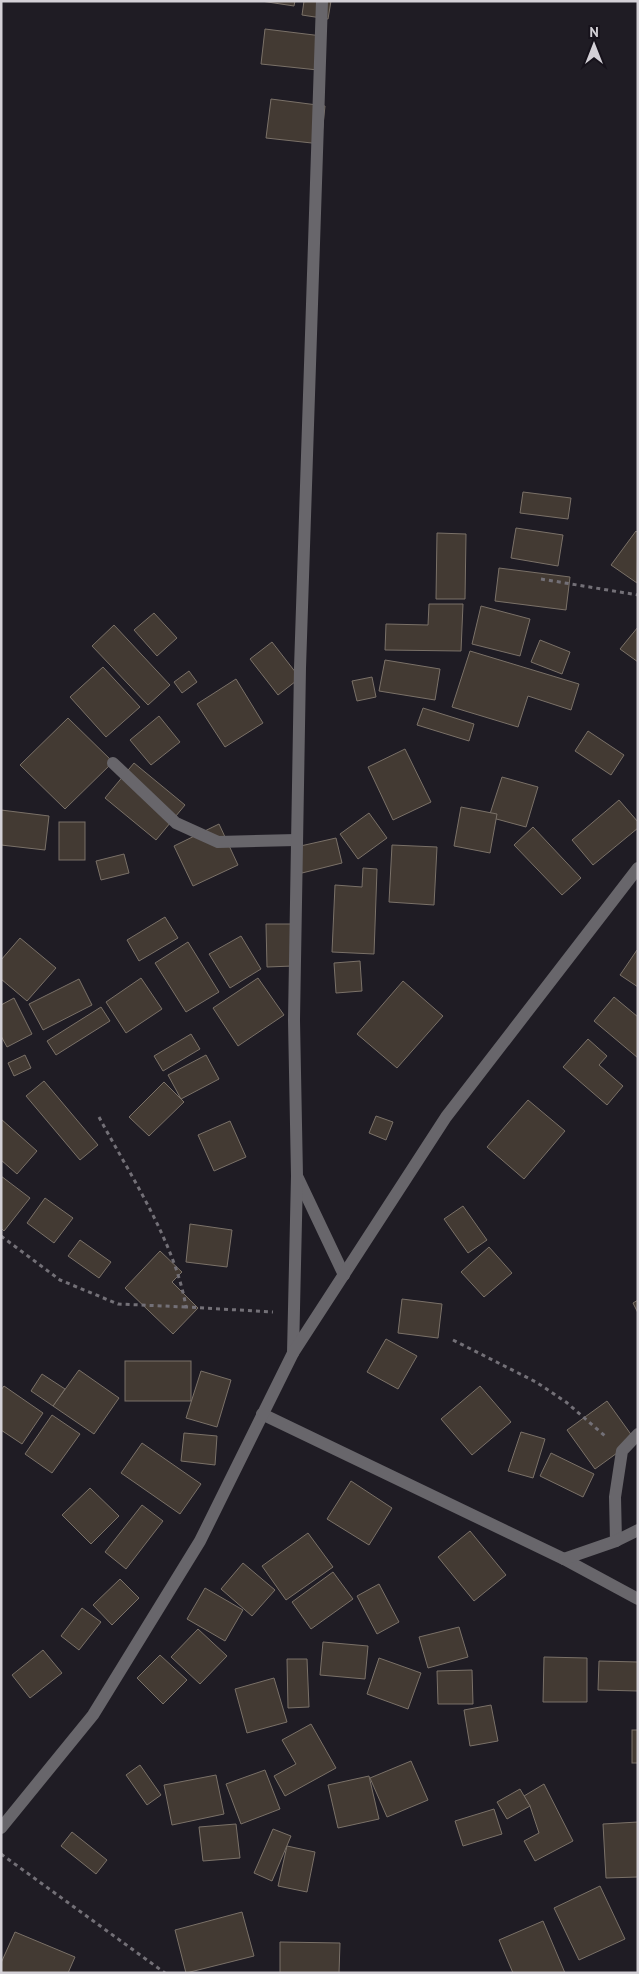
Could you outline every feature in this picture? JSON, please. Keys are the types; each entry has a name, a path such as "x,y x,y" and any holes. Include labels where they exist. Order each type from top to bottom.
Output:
{"street":[{"path":"293,1354 298,1176 294,1020 296,840 322,1"},
{"path":"113,763 176,823 218,842 296,840"},
{"path":"1,1828 93,1715 200,1541 293,1354 446,1117 638,868"},
{"path":"298,1176 344,1275"},
{"path":"262,1414 564,1559 638,1598"},
{"path":"616,1541 615,1496 622,1451 638,1434"},
{"path":"564,1559 616,1541 638,1530"}],"path":[{"path":"542,579 638,595"},
{"path":"99,1117 158,1228 182,1284 186,1307"},
{"path":"1,1236 60,1280 118,1304 294,1313"},
{"path":"453,1340 536,1382 566,1402 622,1451"},
{"path":"1,1854 165,1973"}],"building":[{"path":"261,1 295,1 294,6"},
{"path":"304,1 331,1 328,19 302,15"},
{"path":"265,29 322,36 318,70 261,64"},
{"path":"271,99 325,106 321,144 266,138"},
{"path":"523,492 571,498 568,519 520,513"},
{"path":"516,528 563,535 558,566 511,558"},
{"path":"636,531 638,533 637,583 611,565"},
{"path":"437,533 466,534 465,599 436,599"},
{"path":"499,568 570,577 566,610 495,601"},
{"path":"429,604 463,604 461,651 385,650 386,624 428,625"},
{"path":"481,606 530,619 520,656 472,644"},
{"path":"154,613 177,638 157,656 134,630"},
{"path":"114,625 170,685 148,705 92,646"},
{"path":"638,627 638,662 620,649"},
{"path":"540,640 570,652 562,674 531,662"},
{"path":"272,642 300,678 278,695 250,659"},
{"path":"470,651 579,684 571,710 528,696 518,727 452,707"},
{"path":"385,660 440,669 435,700 379,691"},
{"path":"103,667 140,707 106,737 70,697"},
{"path":"189,671 197,682 182,693 174,682"},
{"path":"372,677 376,697 357,701 352,681"},
{"path":"236,679 263,723 225,747 197,704"},
{"path":"423,708 474,724 469,741 417,725"},
{"path":"159,716 180,742 151,765 130,740"},
{"path":"68,718 113,762 65,809 20,765"},
{"path":"588,731 624,755 611,775 575,751"},
{"path":"405,749 431,802 393,820 368,767"},
{"path":"134,763 185,805 156,840 105,798"},
{"path":"502,777 538,787 526,827 489,817"},
{"path":"619,800 638,822 638,828 593,865 572,840"},
{"path":"461,807 497,814 490,853 454,846"},
{"path":"1,810 49,816 45,850 1,845"},
{"path":"369,813 387,838 358,859 340,834"},
{"path":"59,822 85,822 85,860 59,860"},
{"path":"219,824 238,865 193,886 174,846"},
{"path":"533,827 581,878 562,895 514,845"},
{"path":"336,838 342,863 302,873 296,847"},
{"path":"392,845 437,847 434,905 389,902"},
{"path":"124,854 129,873 101,880 96,861"},
{"path":"363,868 377,869 374,954 332,952 335,885 362,887"},
{"path":"165,917 178,938 139,961 127,940"},
{"path":"266,924 292,924 293,966 267,967"},
{"path":"241,936 261,969 230,988 209,954"},
{"path":"20,938 56,968 27,1001 1,979 1,960"},
{"path":"188,942 219,992 186,1012 155,963"},
{"path":"638,950 638,987 620,975"},
{"path":"360,961 362,991 336,993 334,963"},
{"path":"141,978 162,1009 126,1033 106,1002"},
{"path":"258,978 284,1015 238,1046 213,1008"},
{"path":"79,979 92,1005 43,1030 29,1004"},
{"path":"403,981 443,1016 397,1068 357,1034"},
{"path":"614,997 638,1017 638,1058 594,1021"},
{"path":"14,998 32,1034 7,1047 1,1036 1,1005"},
{"path":"101,1007 110,1021 56,1055 47,1041"},
{"path":"191,1034 200,1049 163,1071 154,1056"},
{"path":"588,1039 607,1056 599,1065 623,1086 607,1105 563,1067"},
{"path":"25,1055 31,1068 14,1076 8,1063"},
{"path":"206,1055 219,1079 181,1099 168,1075"},
{"path":"44,1081 98,1145 80,1160 26,1096"},
{"path":"164,1082 184,1102 149,1136 129,1117"},
{"path":"528,1100 565,1131 524,1179 487,1147"},
{"path":"376,1116 393,1122 386,1140 369,1133"},
{"path":"1,1119 37,1151 17,1174 1,1160"},
{"path":"230,1121 246,1157 214,1171 198,1135"},
{"path":"1,1176 30,1198 4,1231 1,1228"},
{"path":"45,1198 73,1218 54,1243 27,1223"},
{"path":"463,1206 487,1240 468,1253 444,1219"},
{"path":"190,1224 232,1230 227,1267 186,1262"},
{"path":"80,1240 111,1262 99,1278 68,1256"},
{"path":"489,1247 512,1273 484,1297 461,1272"},
{"path":"160,1251 182,1272 172,1282 198,1308 173,1334 125,1288"},
{"path":"402,1299 442,1304 438,1338 398,1333"},
{"path":"638,1300 638,1313 633,1303"},
{"path":"386,1339 417,1356 398,1389 367,1372"},
{"path":"125,1361 191,1361 191,1401 125,1401"},
{"path":"79,1370 119,1398 94,1434 53,1406"},
{"path":"201,1371 231,1380 217,1427 186,1418"},
{"path":"42,1374 65,1389 53,1406 31,1391"},
{"path":"4,1386 43,1413 22,1444 1,1430 1,1390"},
{"path":"480,1386 511,1422 472,1455 441,1419"},
{"path":"607,1401 635,1440 595,1469 567,1430"},
{"path":"52,1415 80,1434 52,1473 25,1454"},
{"path":"521,1432 545,1439 533,1478 508,1471"},
{"path":"184,1433 217,1436 215,1465 181,1461"},
{"path":"142,1443 201,1484 180,1514 121,1473"},
{"path":"551,1453 594,1474 583,1497 540,1476"},
{"path":"351,1481 392,1508 369,1545 327,1519"},
{"path":"90,1488 119,1516 91,1544 62,1515"},
{"path":"142,1505 163,1521 126,1569 105,1552"},
{"path":"470,1531 506,1575 474,1601 438,1557"},
{"path":"308,1533 333,1567 286,1600 262,1566"},
{"path":"243,1563 275,1590 252,1616 221,1589"},
{"path":"333,1572 353,1599 311,1629 292,1602"},
{"path":"120,1579 139,1598 112,1625 93,1605"},
{"path":"379,1584 399,1622 377,1634 357,1596"},
{"path":"205,1588 243,1610 225,1641 187,1619"},
{"path":"82,1608 101,1622 79,1650 61,1636"},
{"path":"459,1627 468,1657 428,1668 419,1637"},
{"path":"198,1629 227,1656 200,1684 171,1657"},
{"path":"323,1642 368,1646 365,1679 320,1675"},
{"path":"43,1650 62,1673 30,1698 12,1675"},
{"path":"160,1655 187,1680 163,1704 137,1678"},
{"path":"544,1657 587,1658 587,1702 543,1702"},
{"path":"379,1658 421,1673 408,1709 367,1694"},
{"path":"287,1659 307,1659 309,1707 288,1708"},
{"path":"599,1661 638,1662 638,1691 598,1690"},
{"path":"472,1670 473,1704 438,1704 437,1671"},
{"path":"274,1678 287,1722 247,1733 235,1689"},
{"path":"491,1705 498,1741 470,1746 464,1710"},
{"path":"311,1724 336,1768 285,1796 274,1776 296,1764 282,1740"},
{"path":"632,1730 638,1730 638,1763 632,1763"},
{"path":"411,1761 428,1800 387,1817 370,1778"},
{"path":"140,1765 161,1795 147,1805 126,1775"},
{"path":"265,1770 280,1809 241,1824 226,1784"},
{"path":"216,1775 224,1814 172,1825 164,1785"},
{"path":"369,1776 379,1819 338,1828 328,1785"},
{"path":"544,1784 573,1841 535,1861 524,1841 539,1833 530,1806 524,1796"},
{"path":"520,1789 530,1806 507,1819 497,1802"},
{"path":"494,1809 502,1834 463,1846 455,1821"},
{"path":"638,1822 638,1877 606,1878 603,1824"},
{"path":"236,1824 240,1858 203,1861 199,1827"},
{"path":"273,1829 291,1836 272,1881 254,1873"},
{"path":"72,1832 107,1860 96,1874 61,1846"},
{"path":"287,1846 315,1852 307,1892 278,1886"},
{"path":"600,1886 625,1939 579,1960 554,1908"},
{"path":"242,1912 254,1956 186,1973 175,1930"},
{"path":"543,1921 565,1973 513,1973 499,1940"},
{"path":"15,1932 75,1957 68,1973 1,1973 1,1963"},
{"path":"280,1942 340,1943 339,1973 280,1973"}]}
